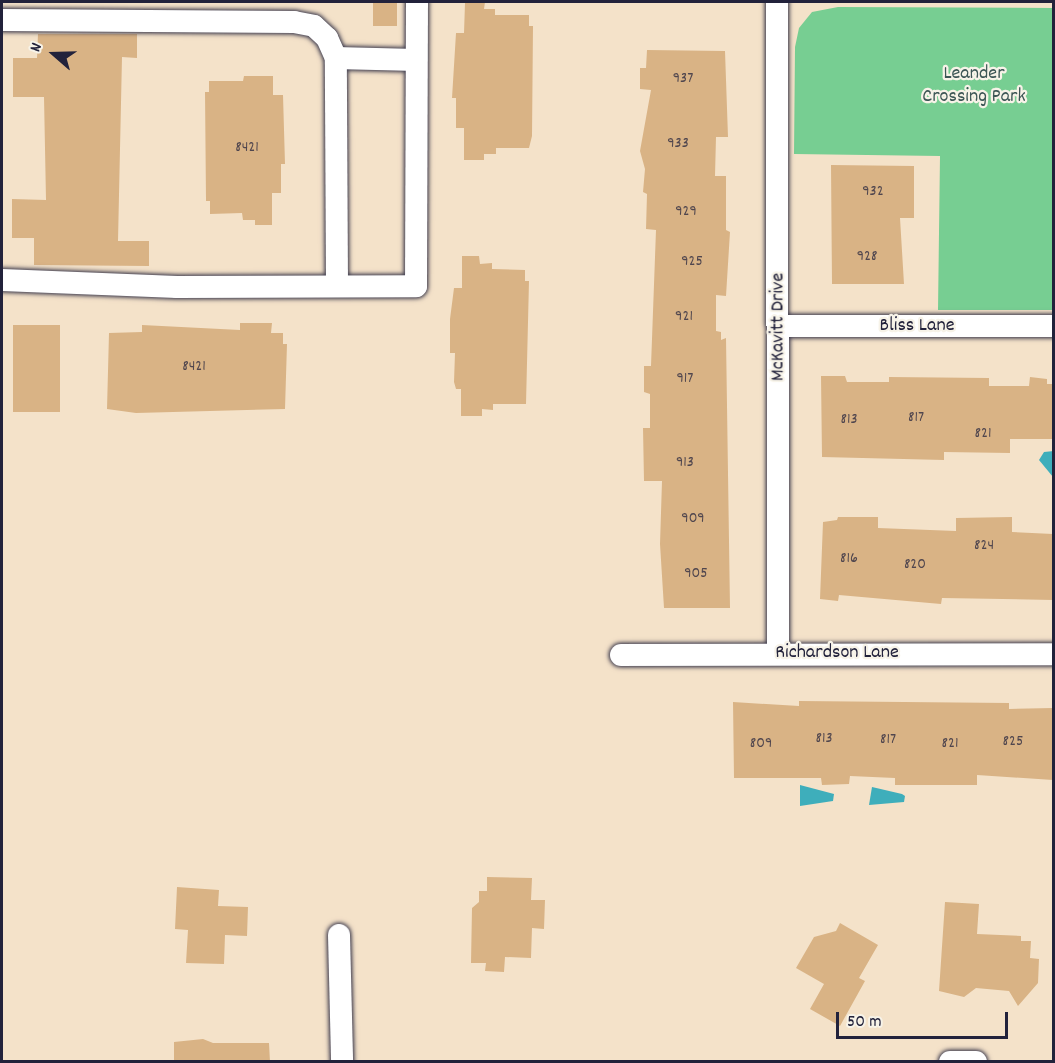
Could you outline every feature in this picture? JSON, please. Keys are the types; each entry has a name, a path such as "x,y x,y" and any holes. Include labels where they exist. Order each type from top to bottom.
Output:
{"street":[{"path":"2,280 177,287 416,286 417,2"},
{"name":"McKavitt Drive","path":"777,2 780,326 778,652"},
{"path":"2,20 85,10 294,22 314,26 327,38 336,58 337,285"},
{"path":"336,58 416,60"},
{"name":"Bliss Lane","path":"780,326 1053,326"},
{"name":"Richardson Lane","path":"621,656 778,652 1053,654"},
{"path":"339,934 342,1062"},
{"path":"950,1062 976,1062"}],"green space":[{"name":"Leander Crossing Park","path":"838,7 1053,8 1053,310 938,310 940,156 794,154 795,47 799,28 812,12"}],"water":[{"path":"1054,451 1053,477 1039,460 1044,452"},
{"path":"800,785 834,794 833,801 800,806"},
{"path":"872,787 902,794 905,796 904,802 869,805"}],"building":[{"path":"373,2 397,2 397,26 373,26"},
{"path":"485,2 484,9 495,9 495,15 529,15 529,26 533,26 532,136 529,148 496,148 496,154 484,154 484,160 464,160 464,128 456,128 456,98 452,98 456,33 464,33 465,3"},
{"path":"38,34 137,34 137,58 122,57 118,241 149,241 149,266 34,265 34,238 12,238 12,199 46,200 44,97 13,97 13,58 37,58"},
{"path":"647,50 725,51 728,137 716,137 715,176 726,176 726,230 730,232 726,296 716,295 716,331 721,332 721,340 726,338 730,608 664,608 660,544 662,481 644,481 643,428 650,428 650,394 644,392 644,366 651,366 656,230 646,229 647,194 643,192 645,169 640,151 651,90 640,89 640,68 646,68"},
{"path":"244,76 273,76 273,95 283,95 285,164 281,164 281,193 272,193 272,225 255,225 255,220 243,220 242,213 210,214 210,201 206,201 205,92 209,92 209,81 243,81"},
{"path":"831,165 914,166 914,218 900,218 904,284 832,284"},
{"path":"462,256 479,256 480,264 492,263 492,269 525,270 525,281 529,281 526,404 493,404 493,410 482,409 482,416 461,416 461,389 456,389 454,382 455,353 450,353 450,319 454,288 462,288"},
{"path":"240,323 272,323 271,333 283,333 283,344 287,344 285,409 136,413 107,409 109,333 142,332 142,325 240,330"},
{"path":"13,325 60,325 60,412 13,412"},
{"path":"821,376 845,376 847,382 889,382 889,377 989,378 989,386 1029,386 1030,377 1047,379 1047,384 1053,384 1053,439 1010,439 1010,453 944,452 944,460 822,457"},
{"path":"838,517 878,517 878,528 956,531 956,518 1012,517 1012,532 1053,534 1053,600 942,598 941,604 839,595 838,601 820,599 823,522 837,520"},
{"path":"799,701 1009,703 1009,709 1053,708 1053,780 977,775 977,785 895,785 895,778 850,776 849,784 822,785 821,778 734,778 733,702 799,706"},
{"path":"487,877 532,878 531,900 545,900 544,929 532,928 531,958 505,957 504,972 485,971 486,963 471,963 472,908 479,902 479,891 487,891"},
{"path":"177,887 219,890 218,906 248,907 247,936 225,935 224,964 186,963 188,930 175,929"},
{"path":"945,902 979,904 977,934 1021,936 1021,941 1031,941 1030,958 1039,959 1038,983 1018,1006 1009,991 976,988 964,997 939,991"},
{"path":"840,923 878,945 859,978 865,981 840,1026 810,1009 824,984 796,968 814,937 836,931"},
{"path":"203,1039 213,1043 269,1043 270,1062 174,1062 174,1042"}]}
